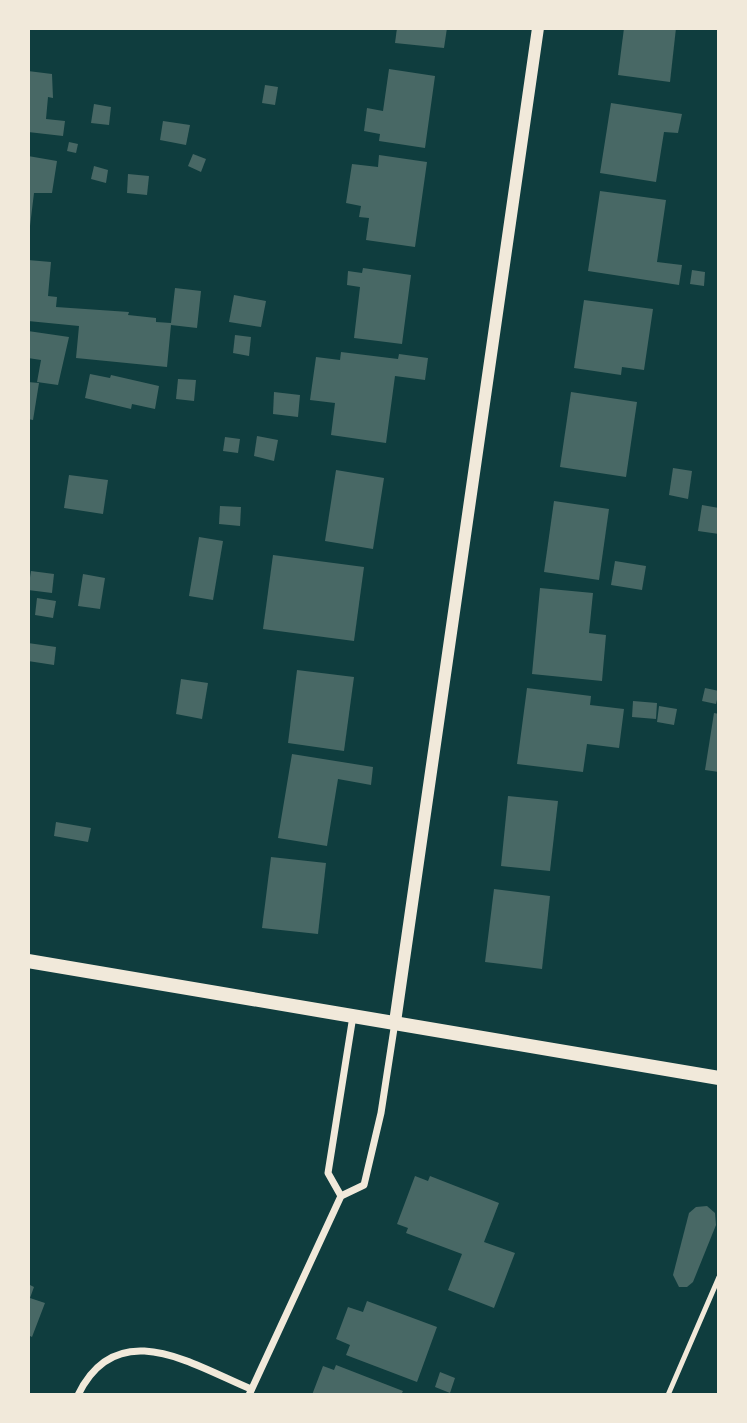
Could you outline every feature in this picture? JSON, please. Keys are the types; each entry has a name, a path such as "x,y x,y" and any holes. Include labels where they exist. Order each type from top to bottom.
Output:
{"main road":[{"path":"28,961 719,1078"}],"street":[{"path":"78,1395 92,1373 105,1361 139,1349 163,1351 250,1392 341,1196 364,1185 381,1113 395,1022 538,28"},
{"path":"341,1196 328,1173 353,1015"}],"lane":[{"path":"668,1395 719,1277"}],"building":[{"path":"397,28 447,28 444,48 395,43"},
{"path":"624,28 676,28 670,82 618,75"},
{"path":"389,69 435,76 425,148 379,141 380,134 364,131 367,108 383,111"},
{"path":"28,71 52,74 53,98 48,97 46,119 65,121 63,136 28,132"},
{"path":"265,85 278,87 275,105 262,103"},
{"path":"611,103 682,114 678,133 664,132 656,182 600,173"},
{"path":"94,104 111,107 109,125 91,123"},
{"path":"163,121 190,125 186,145 160,140"},
{"path":"69,142 78,144 76,153 67,151"},
{"path":"193,154 206,159 201,172 188,166"},
{"path":"379,155 427,162 415,247 366,240 369,218 359,217 361,206 346,203 352,164 378,167"},
{"path":"28,156 57,161 52,193 34,193 30,226"},
{"path":"94,166 108,170 106,183 91,179"},
{"path":"128,174 149,176 147,195 127,193"},
{"path":"600,191 666,200 657,262 682,265 679,285 588,271"},
{"path":"28,260 51,262 48,296 57,297 56,307 129,312 128,315 156,318 156,322 171,323 175,288 201,291 197,328 171,325 167,367 76,358 79,326 28,321"},
{"path":"363,268 411,275 402,344 354,338 360,287 347,285 348,271 362,273"},
{"path":"692,270 705,272 704,286 690,284"},
{"path":"234,295 266,301 261,327 229,322"},
{"path":"584,300 653,309 644,370 622,367 621,375 574,368"},
{"path":"28,331 69,337 58,385 37,382 41,360 28,358"},
{"path":"235,335 251,337 249,356 233,353"},
{"path":"341,352 398,359 399,354 428,358 425,380 395,376 386,443 331,435 335,403 310,400 316,357 340,360"},
{"path":"90,374 110,378 111,375 159,386 155,409 132,404 131,409 85,398"},
{"path":"178,379 196,380 194,401 176,399"},
{"path":"28,382 39,383 33,420 28,419"},
{"path":"274,392 300,395 298,417 273,414"},
{"path":"571,392 637,402 626,477 560,467"},
{"path":"257,436 278,440 274,461 254,456"},
{"path":"225,437 240,439 238,453 223,451"},
{"path":"673,468 692,471 688,499 669,495"},
{"path":"336,470 384,478 373,549 325,541"},
{"path":"69,475 108,480 103,514 64,508"},
{"path":"554,501 609,509 599,580 544,572"},
{"path":"702,505 719,508 719,534 698,531"},
{"path":"220,506 241,507 240,526 219,524"},
{"path":"199,537 223,541 213,600 189,596"},
{"path":"273,555 364,567 354,641 263,629"},
{"path":"615,561 646,566 642,590 611,585"},
{"path":"31,571 54,574 52,593 28,590"},
{"path":"83,574 105,578 100,609 78,606"},
{"path":"540,588 593,593 589,633 606,635 602,681 532,674"},
{"path":"37,598 56,601 53,618 35,615"},
{"path":"28,643 56,647 54,665 28,661"},
{"path":"297,670 354,677 344,751 288,743"},
{"path":"181,679 208,683 202,719 176,714"},
{"path":"527,688 591,696 590,705 624,709 619,748 587,744 583,772 517,764"},
{"path":"705,688 719,691 716,704 702,701"},
{"path":"633,701 657,703 656,719 632,717"},
{"path":"659,706 677,709 674,725 657,722"},
{"path":"714,713 719,714 719,772 705,770"},
{"path":"292,754 373,767 371,785 338,779 327,846 278,838"},
{"path":"508,796 558,801 550,871 501,866"},
{"path":"56,822 91,828 88,842 54,836"},
{"path":"271,857 326,863 318,934 262,928"},
{"path":"494,889 550,896 542,969 485,962"},
{"path":"415,1176 428,1181 430,1176 499,1203 484,1242 515,1253 494,1308 448,1290 462,1254 406,1233 408,1228 397,1224"},
{"path":"707,1206 715,1213 716,1225 693,1282 687,1287 679,1287 673,1275 689,1213 696,1207"},
{"path":"28,1284 34,1287 30,1298 45,1303 32,1337 28,1335"},
{"path":"367,1301 437,1327 417,1382 346,1355 350,1345 336,1339 348,1307 363,1312"},
{"path":"336,1365 403,1391 401,1395 312,1395 323,1366 334,1370"},
{"path":"440,1372 455,1378 450,1393 435,1387"}]}
